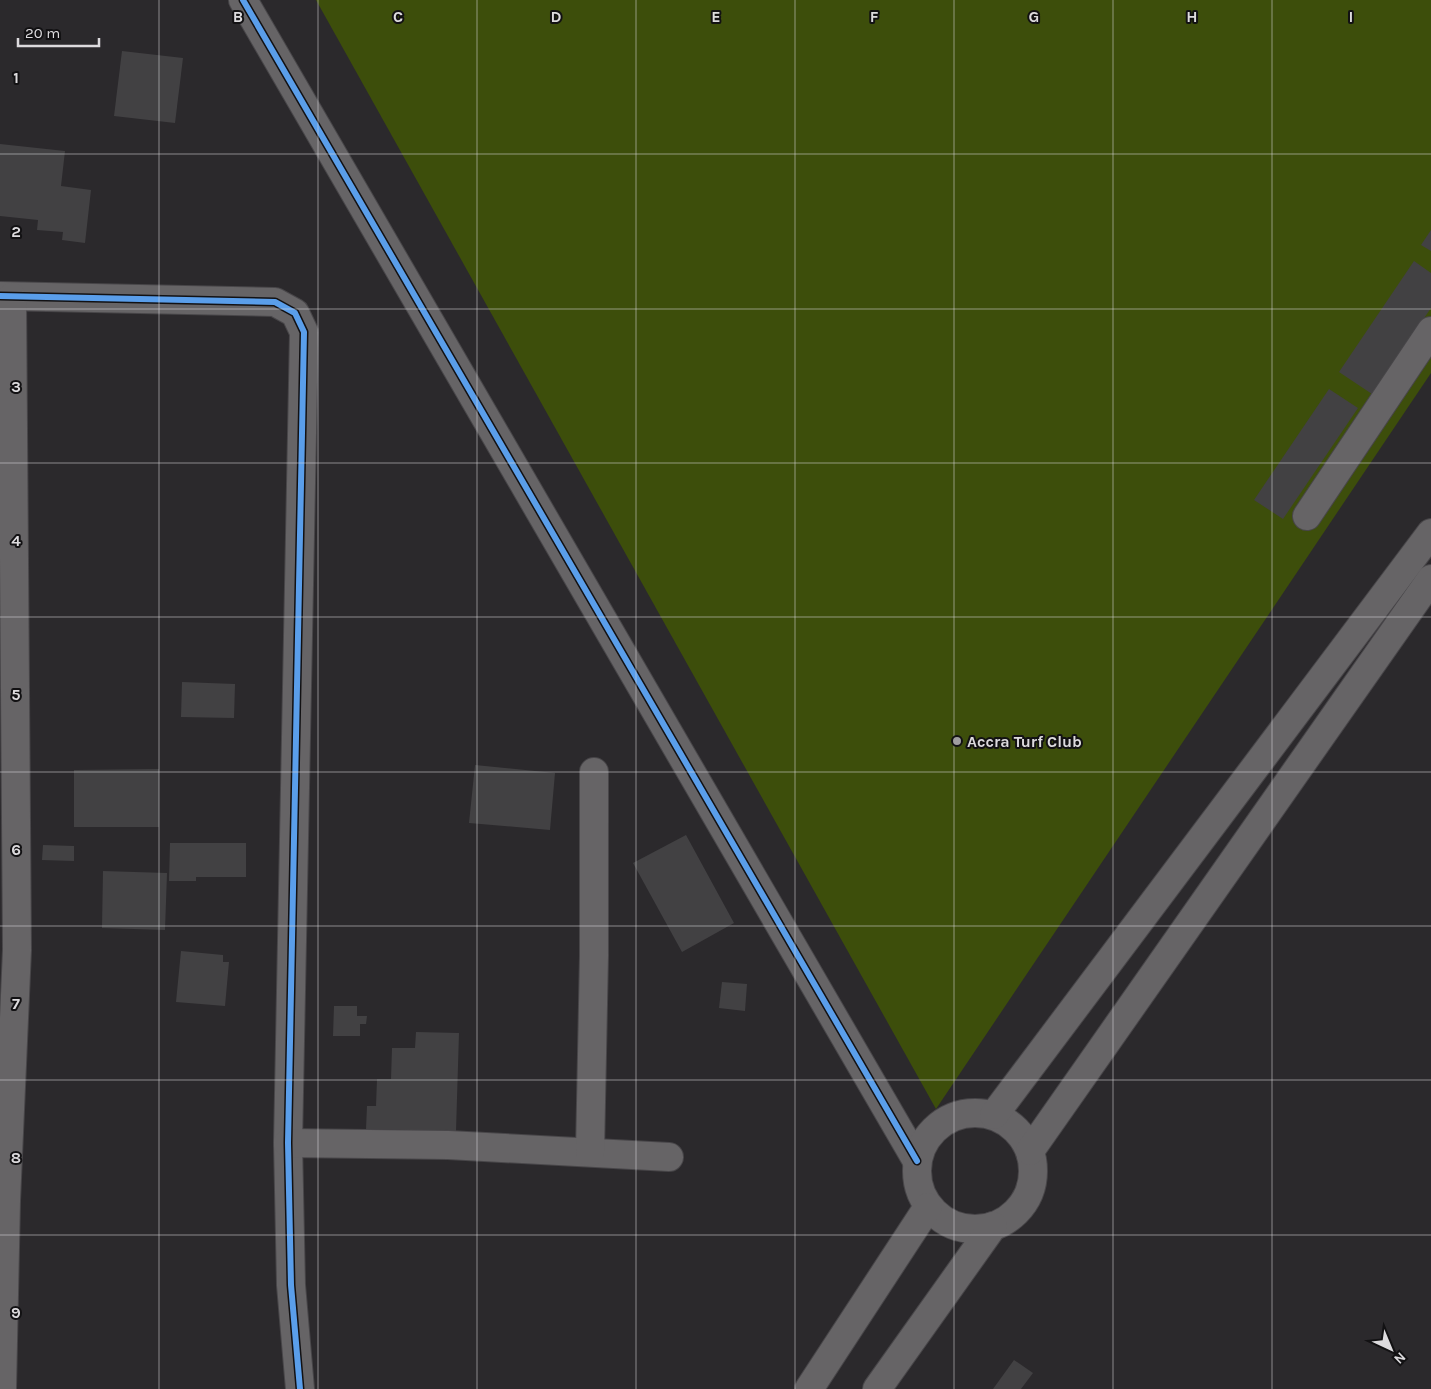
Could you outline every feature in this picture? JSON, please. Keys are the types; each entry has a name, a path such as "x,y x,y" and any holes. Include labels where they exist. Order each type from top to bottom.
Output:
{"street":[{"path":"243,0 917,1162"},
{"path":"2,1389 8,950 6,296 275,302 295,313 304,332 288,1143 291,1285 300,1389"},
{"path":"1307,516 1431,332"},
{"path":"994,1115 1431,533"},
{"path":"1030,1151 1431,579"},
{"path":"590,1152 594,955 594,772"},
{"path":"977,1112 994,1115 1004,1120 1020,1133 1030,1151 1033,1169 1031,1188 1022,1204 1010,1218 993,1226 981,1229 958,1227 946,1223 928,1207 918,1185 917,1162 922,1145 932,1131 945,1120 961,1114 977,1112"},
{"path":"288,1143 448,1145 669,1157"},
{"path":"809,1389 928,1207"},
{"path":"877,1389 993,1226"}],"green space":[{"name":"Accra Turf Club","path":"316,0 1431,0 1431,373 936,1109"}],"building":[{"path":"122,51 183,58 175,123 114,116"},
{"path":"0,144 65,151 61,186 91,190 85,243 62,240 63,232 37,230 38,220 0,216"},
{"path":"1431,230 1431,251 1421,245"},
{"path":"1414,261 1431,273 1431,308 1372,394 1339,372"},
{"path":"1329,389 1358,408 1283,519 1254,500"},
{"path":"182,682 235,684 234,718 181,717"},
{"path":"475,765 555,773 550,830 469,823"},
{"path":"159,769 159,827 74,827 74,770"},
{"path":"686,835 734,923 682,952 633,863"},
{"path":"170,843 246,843 246,877 196,877 196,881 169,881"},
{"path":"43,845 74,846 74,861 42,860"},
{"path":"103,871 167,873 165,930 102,928"},
{"path":"181,951 223,955 223,962 229,962 225,1006 176,1002"},
{"path":"722,982 747,984 745,1011 719,1008"},
{"path":"334,1006 357,1006 357,1016 367,1016 366,1024 360,1024 360,1036 333,1036"},
{"path":"416,1032 459,1033 456,1131 366,1129 367,1106 376,1106 377,1079 391,1079 392,1048 415,1048"},
{"path":"1014,1360 1033,1373 1021,1389 993,1389"}],"cycle path":[{"path":"243,0 917,1161"},
{"path":"0,296 275,302 295,313 304,332 288,1143 291,1285 300,1389"}],"place":[{"name":"Accra Turf Club","path":"957,741"}]}
